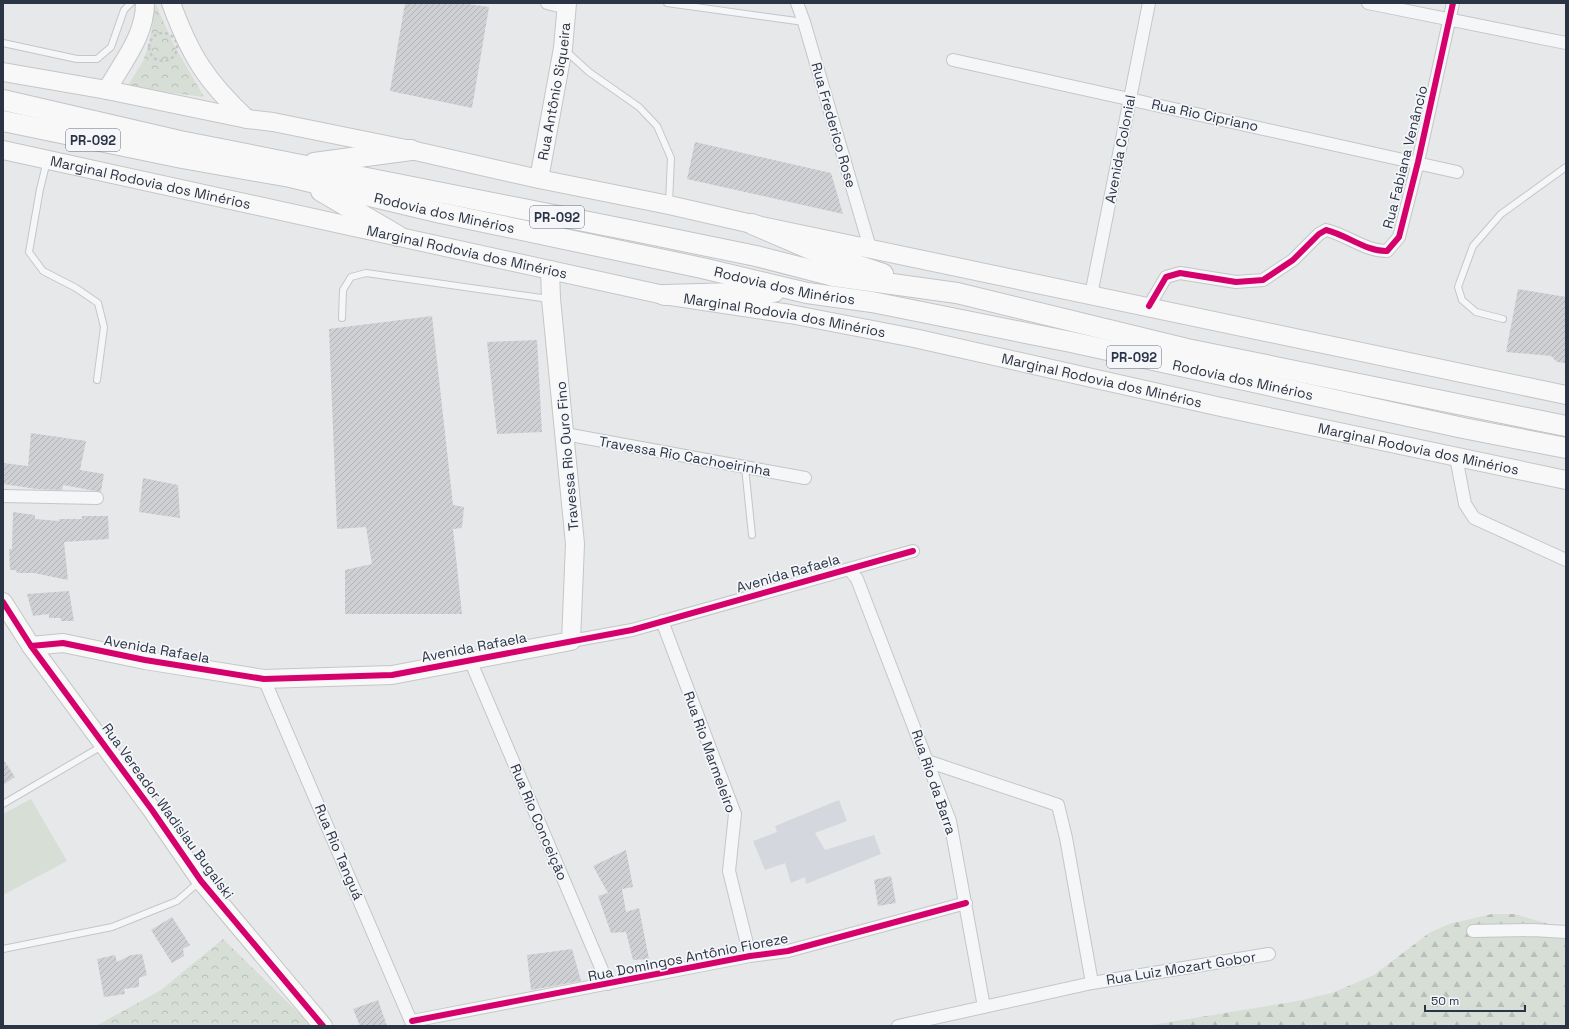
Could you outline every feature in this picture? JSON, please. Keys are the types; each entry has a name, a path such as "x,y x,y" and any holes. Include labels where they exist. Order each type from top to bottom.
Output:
{"main road":[{"path":"107,90 140,36 145,17 145,3"},
{"path":"171,3 188,46 202,71 223,97 247,119"},
{"name":"Rua Antônio Siqueira","path":"539,179 563,48 567,5"},
{"path":"3,72 107,90 247,119 273,122 411,150 539,179 669,205 752,224 1149,306 1566,395"},
{"name":"Rodovia dos Minérios","path":"3,100 250,169 301,173 748,255 834,276 935,288 1187,349 1566,426"},
{"name":"Rodovia dos Minérios","path":"3,121 181,150"},
{"name":"Marginal Rodovia dos Minérios","path":"3,150 664,295 790,314 914,338 1046,369 1566,480"},
{"path":"301,173 411,150"},
{"path":"301,173 398,236"},
{"name":"Rodovia dos Minérios","path":"301,173 533,233 702,268 803,292 872,302 1071,342 1385,411 1566,448"},
{"path":"752,224 815,251 875,271 935,288"},
{"name":"Travessa Rio Ouro Fino","path":"550,270 551,299 575,544 571,641"},
{"path":"664,295 803,292"},
{"name":"Rua Vereador Wadislau Bugalski","path":"4,606 31,646 105,744 201,881 323,1026"},
{"name":"Avenida Rafaela","path":"31,646 63,643 145,660 264,679 392,675 571,641"}],"street":[{"path":"547,3 567,5"},
{"name":"Rua Frederico Rose","path":"797,3 804,22 870,248"},
{"name":"Avenida Colonial","path":"1091,295 1149,3"},
{"path":"1368,3 1450,21 1566,43"},
{"name":"Rua Fabiana Venâncio","path":"1149,306 1166,277 1180,273 1236,282 1263,280 1292,260 1319,234 1326,230 1337,232 1379,252 1388,251 1399,237 1418,162 1453,3"},
{"name":"Rua Rio Cipriano","path":"953,60 1130,98 1457,172"},
{"name":"Travessa Rio Cachoeirinha","path":"565,434 805,478"},
{"path":"1456,457 1465,504 1474,518 1566,560"},
{"path":"3,496 97,498"},
{"name":"Avenida Rafaela","path":"571,641 632,630 913,551"},
{"name":"Rua Rio da Barra","path":"849,569 857,579 950,821 984,1007"},
{"name":"Rua Rio Marmeleiro","path":"662,621 735,814 729,871 750,956"},
{"name":"Rua Rio Conceição","path":"470,660 608,984"},
{"name":"Rua Rio Tanguá","path":"264,679 412,1024"},
{"path":"927,761 1058,805 1066,838 1092,983"},
{"name":"Rua Domingos Antônio Fioreze","path":"412,1024 750,956 788,951 966,903"},
{"path":"1473,931 1533,930 1566,932"},
{"name":"Rua Luiz Mozart Gobor","path":"898,1026 1092,983 1269,954"}],"lane":[{"path":"3,43 77,59 97,59 111,47 124,10 130,3"},
{"path":"667,3 804,22"},
{"path":"563,48 589,72 626,100 639,107 657,126 671,158 669,205"},
{"path":"47,160 40,189 29,252 43,271 76,288 98,303 104,327 97,380"},
{"path":"1503,319 1476,312 1462,300 1458,287 1473,246 1501,214 1566,167"},
{"path":"342,318 343,290 351,277 366,273 551,299"},
{"path":"745,467 752,535"},
{"path":"3,804 105,744"},
{"path":"3,949 112,927 177,901 201,881"}],"path":[{"path":"157,34 169,34 176,41 176,50 170,59 166,61 158,60 152,54 150,45 157,34"}],"shaded area":[{"path":"839,800 847,821 815,833 825,850 874,835 881,854 806,884 805,877 791,883 785,863 765,870 753,841 777,832 775,826"}],"green space":[{"path":"155,3 175,47 204,97 127,87 143,61 150,41"},
{"path":"31,799 67,861 3,895 3,814"},
{"path":"1492,914 1515,914 1566,929 1566,1026 1146,1026 1298,1001 1332,993 1374,975 1429,933 1449,924"},
{"path":"223,939 312,1026 96,1026 161,990"}],"building":[{"path":"405,3 461,3 489,7 472,108 390,91"},
{"path":"695,142 831,173 843,214 687,179"},
{"path":"1518,289 1566,297 1566,363 1557,362 1551,356 1506,352"},
{"path":"432,316 453,505 464,507 462,528 453,529 462,614 345,614 345,570 372,564 366,527 337,529 329,329"},
{"path":"537,340 542,432 497,434 487,342"},
{"path":"31,433 86,441 80,470 104,474 101,492 63,485 62,490 37,489 3,484 3,463 28,466"},
{"path":"143,478 178,485 180,518 139,512"},
{"path":"13,512 35,515 35,519 59,521 59,519 82,519 82,516 108,516 109,539 64,542 68,580 34,573 17,573 16,570 10,570 9,549 12,549"},
{"path":"69,591 74,621 61,621 61,618 49,618 49,614 33,616 27,594"},
{"path":"3,759 15,777 3,785"},
{"path":"626,850 633,887 622,889 626,912 639,908 649,959 633,960 626,932 611,933 598,896 608,893 593,866"},
{"path":"891,876 896,903 878,906 874,880"},
{"path":"172,917 190,945 183,949 184,956 172,963 151,930"},
{"path":"572,949 581,981 531,990 527,955"},
{"path":"142,954 147,975 139,978 139,987 124,989 125,994 104,997 97,959 115,955 117,962 131,955"},
{"path":"378,1000 387,1026 360,1026 353,1009"}],"cycle path":[{"path":"1149,306 1166,277 1180,273 1236,282 1263,280 1293,260 1319,234 1326,230 1334,232 1372,249 1387,251 1399,237 1418,162 1453,3"},
{"path":"31,646 63,643 145,660 264,679 392,675 632,630 913,551"},
{"path":"3,602 31,646 152,810 201,881 323,1026"},
{"path":"412,1021 750,956 788,951 966,903"}]}
